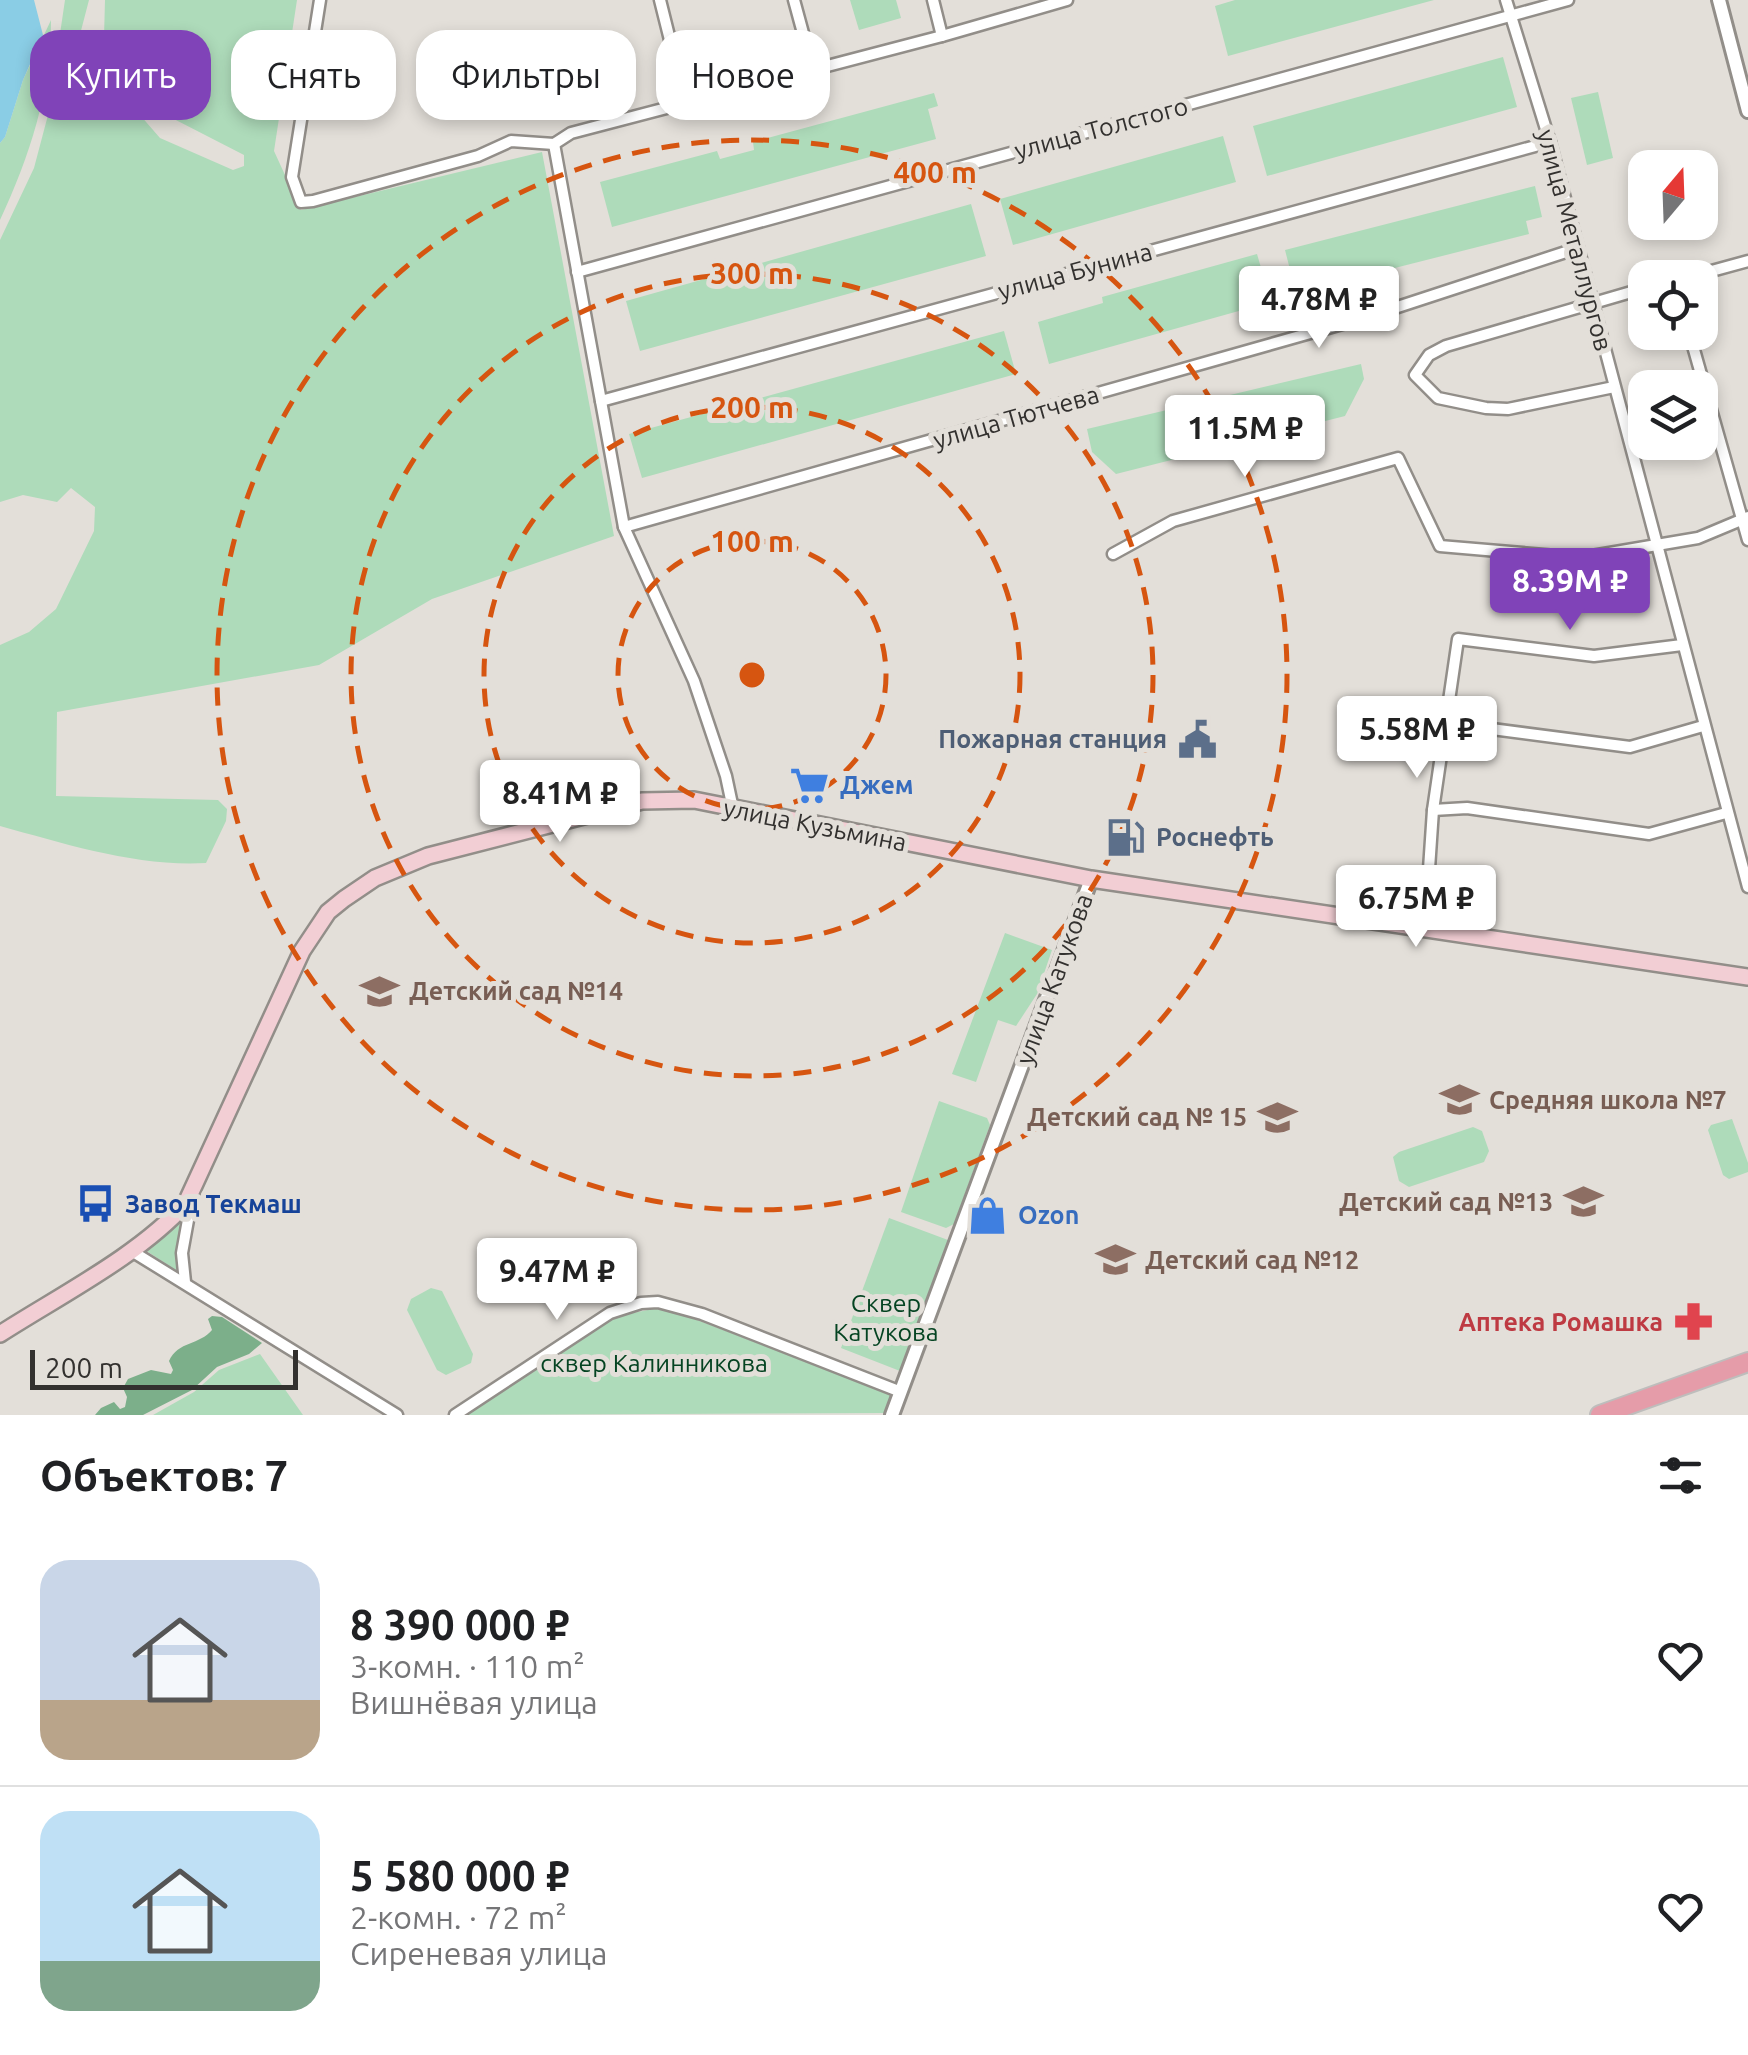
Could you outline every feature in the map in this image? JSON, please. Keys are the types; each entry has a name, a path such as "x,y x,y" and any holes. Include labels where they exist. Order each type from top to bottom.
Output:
{"main road":[{"name":"улица Кузьмина","path":"0,1334 130,1250 172,1219 194,1193 302,951 328,912 361,886 428,856 642,801 676,798 1091,880 1748,978"},
{"path":"1600,1415 1748,1362"}],"street":[{"path":"320,0 292,176 301,202 478,156 512,142 554,144 571,133 656,112"},
{"path":"660,0 668,30"},
{"path":"794,0 802,30"},
{"path":"932,0 942,36"},
{"path":"830,66 1067,0"},
{"name":"улица Металлургов","path":"1506,0 1550,142 1748,887"},
{"name":"улица Толстого","path":"577,272 1568,0"},
{"path":"1719,0 1748,111"},
{"name":"улица Бунина","path":"601,401 1550,142"},
{"path":"554,144 624,528 694,681 733,809"},
{"name":"улица Тютчева","path":"624,528 1367,317 1578,248"},
{"path":"1718,269 1748,261"},
{"path":"1614,387 1508,409 1486,408 1438,398 1415,375 1428,355 1446,346 1628,292"},
{"path":"1694,350 1745,518 1748,540"},
{"path":"1114,554 1173,522 1398,458 1440,546 1580,558 1698,538 1745,518"},
{"path":"1426,928 1433,810 1458,639 1594,656 1682,645"},
{"path":"1446,723 1630,747 1703,726"},
{"path":"1433,810 1468,808 1649,834 1726,813"},
{"name":"улица Катукова","path":"892,1415 1091,880"},
{"path":"184,1282 182,1253 194,1193"},
{"path":"130,1250 397,1415"},
{"path":"455,1415 610,1313 658,1302 702,1314 901,1392"}],"green space":[{"path":"65,0 89,0 81,30 61,30"},
{"path":"105,0 297,0 292,30 231,30 231,120 279,120 274,151 301,210 542,152 614,536 432,599 319,665 57,712 56,796 218,800 227,809 226,821 206,863 128,858 0,826 0,645 29,632 56,609 94,531 95,507 71,488 57,502 23,495 0,502 0,240 34,168 47,120 144,120 160,138 233,170 244,166 244,155 176,120 211,120 211,30 104,30"},
{"path":"850,0 896,0 901,18 859,30"},
{"path":"1235,0 1434,0 1228,56 1215,6"},
{"path":"1503,57 1517,107 1267,176 1253,126"},
{"path":"30,65 30,120 38,120 0,220 0,143"},
{"path":"1598,92 1613,158 1587,165 1571,98"},
{"path":"934,93 938,106 928,109 936,139 612,227 600,182 717,151 720,159 754,150 753,142"},
{"path":"1223,136 1236,182 1013,245 1000,199"},
{"path":"1535,186 1542,217 1526,221 1529,234 1296,293 1285,250"},
{"path":"971,204 986,256 640,351 626,301"},
{"path":"1257,254 1271,302 1049,364 1038,322 1103,303 1102,297"},
{"path":"1004,331 1016,374 642,478 629,434"},
{"path":"1361,364 1364,379 1345,416 1116,474 1092,452 1087,429"},
{"path":"1005,933 1052,950 1037,994 1016,1026 998,1020 976,1082 952,1074"},
{"path":"939,1101 987,1118 990,1125 954,1224 946,1228 901,1212"},
{"path":"1732,1119 1748,1172 1729,1179 1723,1175 1708,1130 1711,1125"},
{"path":"1473,1127 1482,1131 1489,1151 1484,1162 1409,1187 1399,1181 1393,1157 1399,1152"},
{"name":"Сквер Катукова","path":"889,1218 948,1240 900,1371 841,1348"},
{"path":"181,1221 176,1264 177,1271 142,1248"},
{"path":"431,1288 442,1291 473,1354 471,1363 446,1375 437,1370 407,1310 411,1299"},
{"name":"сквер Калинникова","path":"657,1308 894,1395 887,1413 464,1415 614,1317"},
{"path":"222,1317 262,1343 249,1354 217,1367 192,1390 143,1415 95,1415 114,1402 120,1409 125,1407 127,1397 123,1388 128,1379 151,1370 171,1374 169,1361 173,1355 212,1330 208,1319"},
{"path":"260,1354 303,1415 153,1415 194,1392 219,1370"}],"water":[{"path":"0,0 34,0 42,30 30,30 30,64 0,143"}],"place":[{"name":"Пожарная станция","path":"1197,739"},
{"name":"Джем","path":"810,785"},
{"name":"Роснефть","path":"1126,837"},
{"name":"Детский сад №14","path":"379,991"},
{"name":"Средняя школа №7","path":"1459,1100"},
{"name":"Детский сад № 15","path":"1277,1117"},
{"name":"Детский сад №13","path":"1583,1202"},
{"name":"Завод Текмаш","path":"95,1204"},
{"name":"Ozon","path":"988,1215"},
{"name":"Детский сад №12","path":"1115,1260"},
{"name":"Аптека Ромашка","path":"1693,1322"}]}
